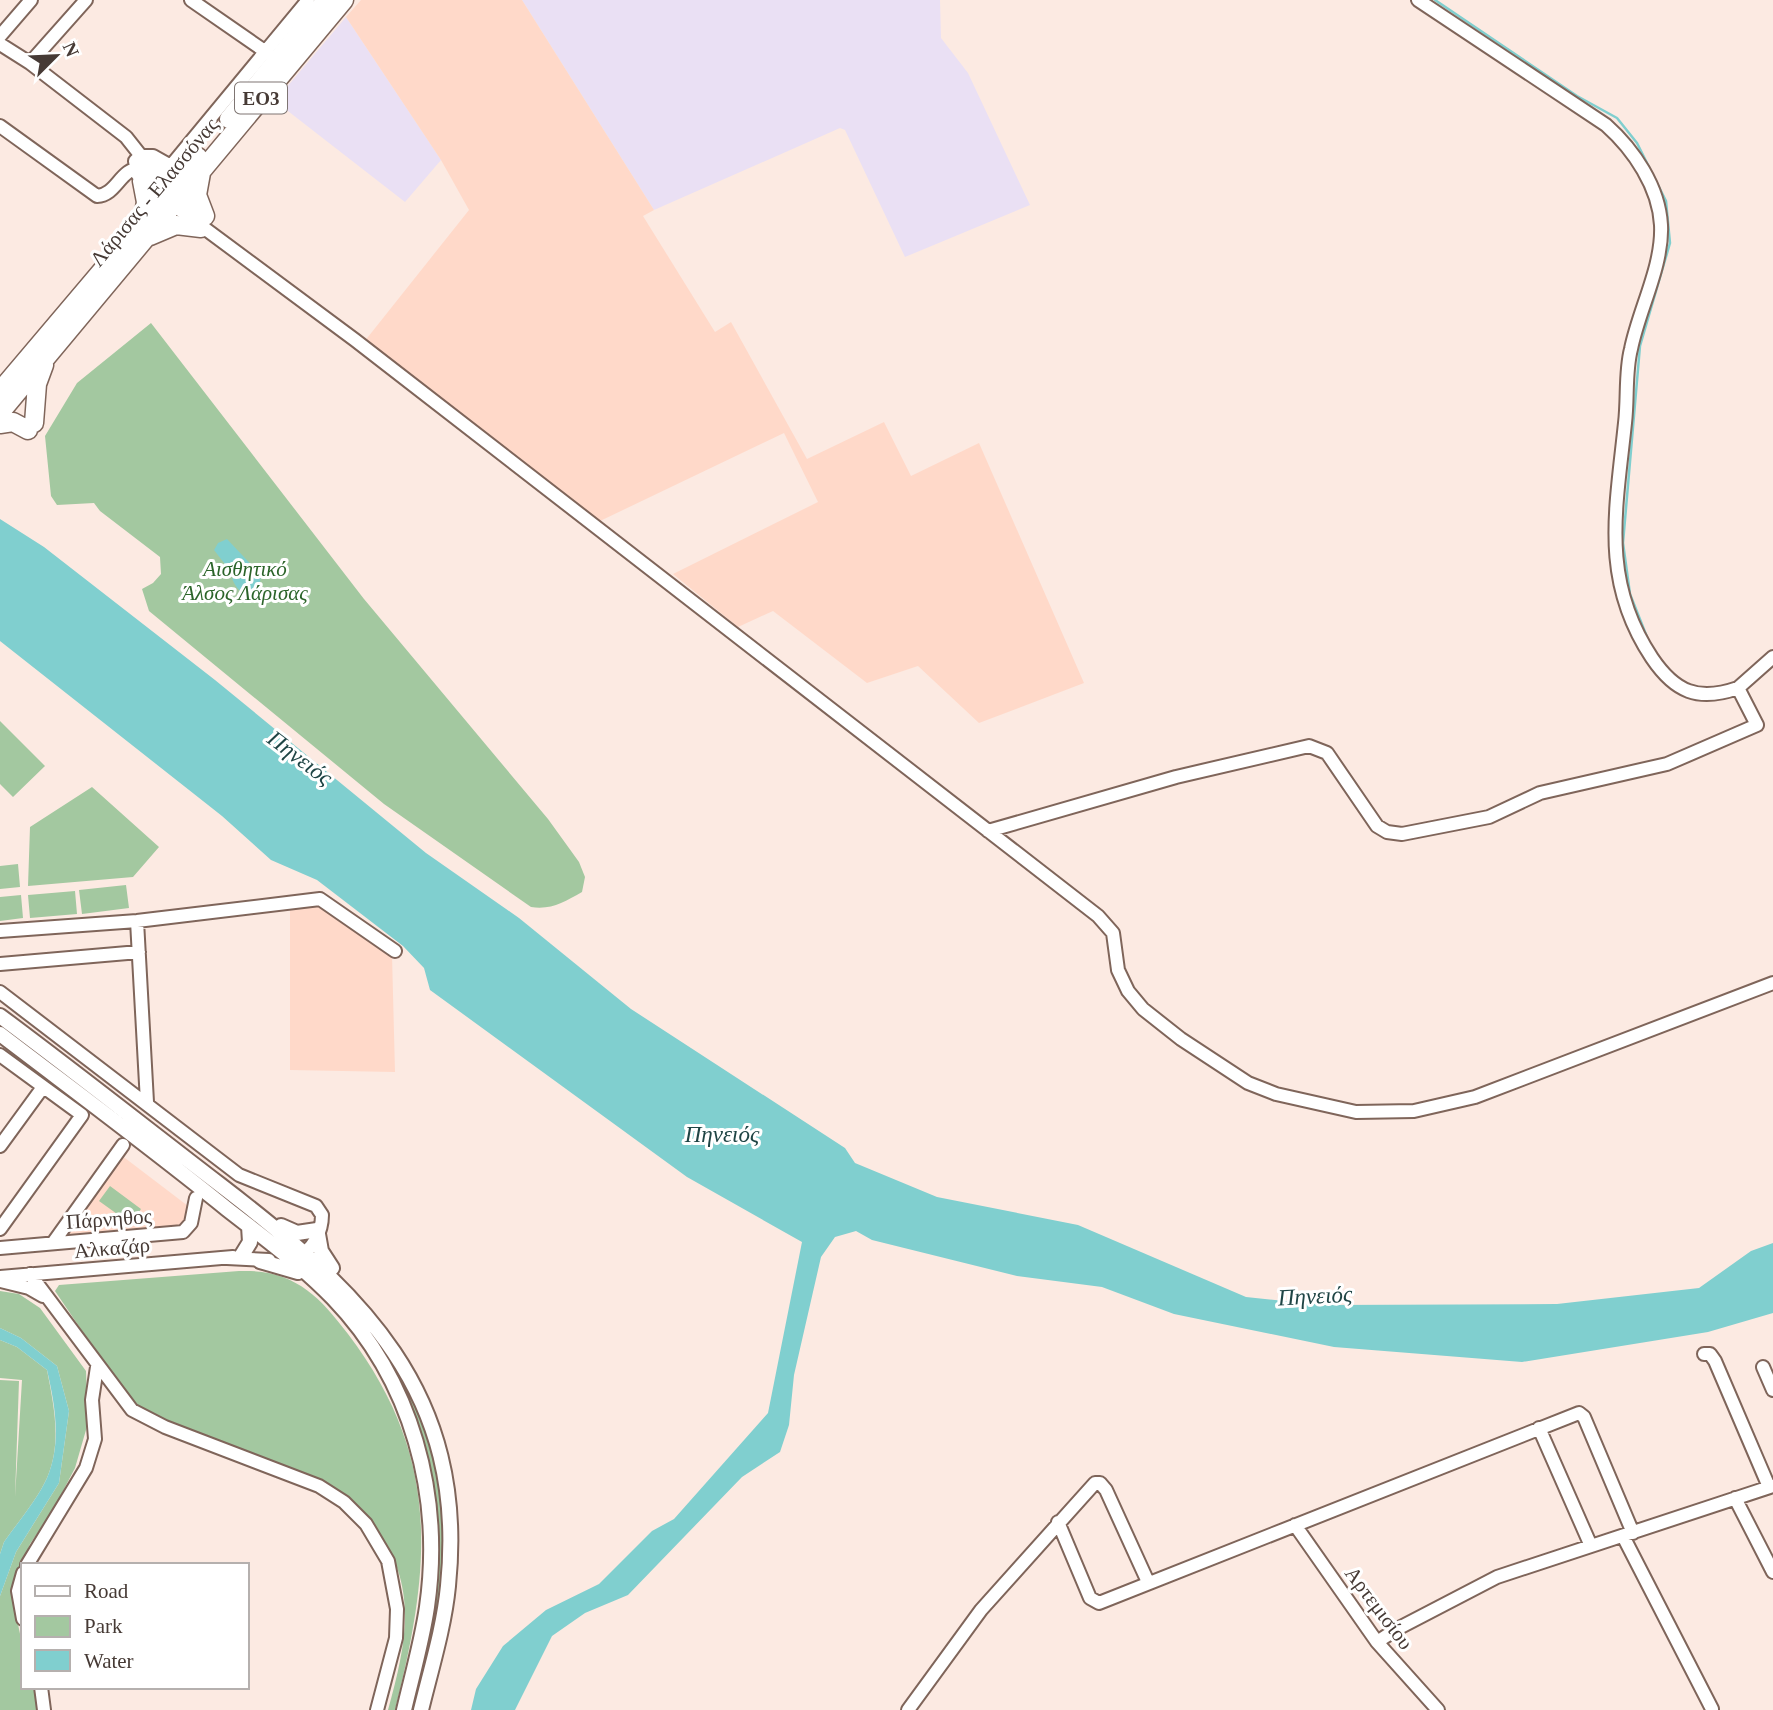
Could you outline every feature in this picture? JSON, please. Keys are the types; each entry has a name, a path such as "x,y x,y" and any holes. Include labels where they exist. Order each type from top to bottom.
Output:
{"highway":[{"name":"Λάρισας - Ελασσόνας","path":"196,168 326,0"},
{"name":"Λάρισας - Ελασσόνας","path":"0,391 344,0"},
{"path":"196,168 197,195 203,222 145,228 146,202 142,169 169,174 196,168"},
{"path":"111,279 128,250 172,196"},
{"name":"Λάρισας - Ελασσόνας","path":"0,413 111,279 145,228"},
{"path":"0,424 13,422 31,427 37,384 47,356"}],"main road":[{"path":"0,1016 262,1216 297,1233 319,1228 322,1255 344,1288 379,1329 408,1374 427,1417 443,1476 450,1535 448,1588 421,1710"},
{"path":"0,1034 249,1226 344,1288"},
{"path":"262,1216 353,1321 380,1360 407,1413 423,1467 430,1516 429,1590 404,1710"},
{"path":"243,1255 250,1242 249,1226"},
{"path":"260,1261 293,1270 320,1286"}],"street":[{"path":"0,36 31,0"},
{"path":"30,63 86,0"},
{"path":"191,0 266,52"},
{"path":"0,126 89,193 104,196 118,183 130,179 153,156 169,165 174,162 308,0"},
{"path":"1418,0 1606,125 1627,146 1651,185 1661,233 1630,352 1618,475 1614,552 1617,574 1625,603 1641,639 1671,682 1684,690 1705,695 1738,688 1773,657"},
{"path":"0,44 30,63 126,137 142,169 222,241 1107,924 1113,933 1121,979 1143,1009 1206,1058 1248,1083 1276,1094 1348,1110 1405,1112 1475,1097 1773,983"},
{"path":"988,831 1176,777 1309,746 1327,753 1369,818 1382,830 1408,834 1451,826 1489,817 1540,793 1667,764 1757,724 1738,688"},
{"path":"0,931 137,921 320,899 395,951"},
{"path":"137,921 147,1102"},
{"path":"0,964 139,952"},
{"path":"0,992 239,1175 312,1202 320,1210 319,1228 294,1253"},
{"path":"0,1229 82,1115 1,1059"},
{"path":"0,1146 43,1087"},
{"path":"53,1242 123,1145"},
{"name":"Πάρνηθος","path":"0,1248 183,1232 191,1223 197,1198"},
{"path":"0,1234 17,1247"},
{"name":"Αλκαζάρ","path":"0,1279 243,1255 294,1253"},
{"name":"Αλκαζάρ","path":"227,1258 260,1261 294,1253"},
{"path":"58,1312 49,1294 50,1286 55,1278 66,1271"},
{"path":"30,1275 125,1403 142,1416 319,1486 344,1502 366,1524 388,1561 397,1609 396,1637 377,1710"},
{"path":"0,1279 29,1288 49,1300"},
{"path":"1377,1642 1480,1585 1771,1486 1715,1361 1710,1354 1703,1354"},
{"path":"28,1563 86,1468 91,1454 95,1439 92,1400 97,1367"},
{"path":"1763,1367 1773,1390"},
{"path":"1058,1522 1094,1602 1108,1600 1579,1413 1584,1417 1628,1534 1712,1709"},
{"path":"1539,1428 1591,1546"},
{"path":"908,1710 981,1610 1094,1485 1100,1483 1148,1582"},
{"path":"1735,1498 1773,1572"},
{"name":"Αρτεμισίου","path":"1295,1525 1377,1642 1437,1710"},
{"path":"21,1580 18,1591 21,1608"},
{"path":"41,1689 44,1710"}],"shaded area":[{"path":"361,0 522,0 654,210 643,216 715,332 731,322 807,459 884,422 911,476 979,443 1084,683 979,723 918,666 867,683 773,611 738,627 673,574 818,502 784,433 600,521 364,342 469,210 441,160 346,17"},
{"path":"522,0 940,0 941,38 968,73 1030,205 905,257 845,130 840,128 654,210"},
{"path":"346,17 441,160 405,202 275,101"},
{"path":"322,904 392,955 395,1072 290,1070 290,910"},
{"path":"121,1155 188,1206 188,1220 179,1227 65,1238"}],"green space":[{"name":"Αισθητικό Άλσος Λάρισας","path":"151,323 364,599 548,819 579,862 585,877 582,892 552,906 531,907 384,804 149,611 142,589 153,583 161,574 160,557 100,511 94,503 57,505 51,496 45,436 77,383"},
{"path":"0,721 45,766 13,797 0,784"},
{"path":"92,787 159,847 133,877 28,886 30,827"},
{"path":"18,864 20,887 0,889 0,866"},
{"path":"126,885 129,908 82,914 79,890"},
{"path":"75,891 77,914 30,918 28,895"},
{"path":"21,895 23,918 0,921 0,897"},
{"path":"110,1186 141,1209 131,1224 99,1201"},
{"path":"258,1271 289,1280 326,1307 348,1334 378,1380 400,1425 414,1470 420,1515 421,1561 416,1608 395,1710 388,1710 401,1656 405,1607 394,1560 381,1536 363,1512 142,1409 118,1384 55,1291 59,1285"},
{"path":"0,1291 19,1294 40,1308 86,1371 88,1423 75,1468 52,1512 30,1544 11,1591 21,1638 21,1689 33,1689 38,1710 0,1710 0,1596 16,1552 59,1483 69,1411 57,1366 21,1338 0,1328"},
{"path":"363,1319 401,1377 416,1409 428,1441 442,1509 443,1579 417,1710 413,1710 429,1633 438,1558 434,1484 412,1408"},
{"path":"0,1340 17,1347 47,1370 54,1411 55,1438 52,1465 47,1478 33,1503 4,1542 0,1554 0,1380 19,1381 15,1497 22,1380 0,1378"}],"water":[{"name":"Πηνειός","path":"0,519 44,547 215,680 426,853 519,918 631,1009 845,1148 855,1163 937,1197 1078,1225 1246,1297 1325,1305 1557,1304 1699,1288 1751,1251 1773,1243 1773,1313 1708,1332 1522,1362 1334,1347 1174,1314 1102,1287 1017,1276 872,1240 856,1231 835,1237 821,1257 794,1375 789,1425 780,1452 742,1477 628,1595 585,1613 552,1636 515,1710 471,1710 476,1689 503,1646 546,1610 599,1584 652,1531 674,1519 768,1413 802,1242 687,1177 430,990 424,968 403,946 317,880 271,860 222,816 0,641"},
{"path":"227,539 261,575 259,590 254,593 246,594 239,590 232,578 238,579 242,575 235,569 231,572 214,550 218,543"},
{"path":"0,1328 21,1338 57,1366 69,1411 59,1483 16,1552 0,1596 0,1554 4,1542 33,1503 47,1478 52,1465 56,1424 47,1370 17,1347 0,1340"}],"waterway":[{"path":"1435,0 1577,96 1617,118 1637,143 1666,201 1670,243 1640,346 1623,543 1630,594 1647,637"}]}
